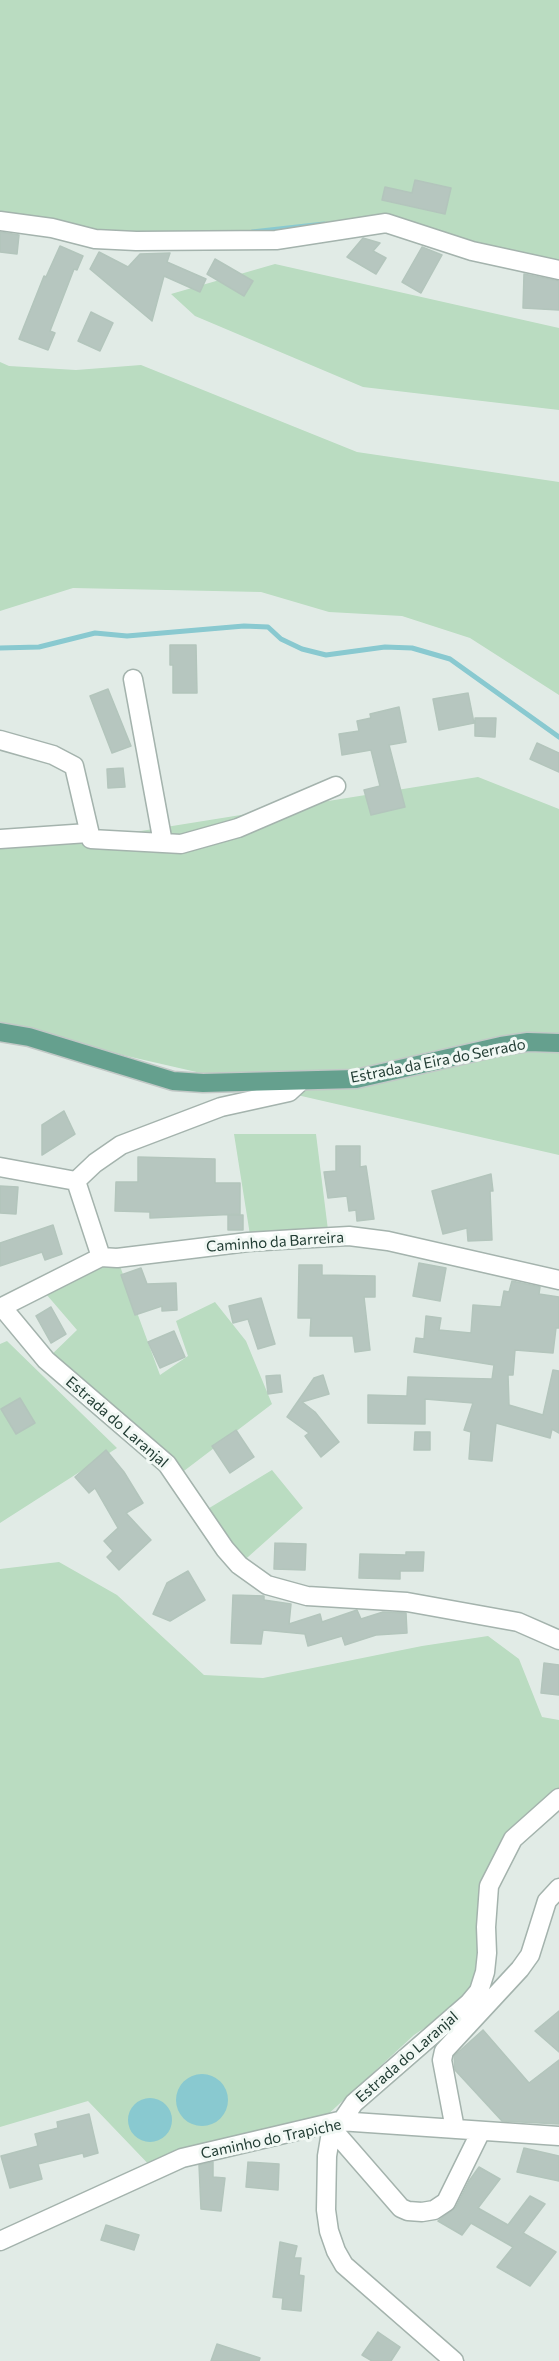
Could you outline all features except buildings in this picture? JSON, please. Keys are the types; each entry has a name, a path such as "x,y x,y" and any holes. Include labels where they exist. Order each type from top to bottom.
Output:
{"main road":[{"name":"Estrada da Eira do Serrado","path":"0,1032 29,1037 173,1081 214,1083 356,1079 501,1046 528,1042 559,1043"}],"street":[{"path":"0,221 52,228 95,238 136,242 276,240 387,223 472,251 559,270"},
{"path":"133,680 164,843"},
{"path":"0,740 53,755 74,766 91,839 181,844 238,828 336,786"},
{"path":"0,839 88,833"},
{"path":"76,1181 95,1163 121,1145 221,1107 289,1092 300,1081"},
{"path":"0,1167 76,1181"},
{"path":"76,1181 101,1257"},
{"name":"Caminho da Barreira","path":"1,1308 101,1257 117,1258 248,1242 349,1236 388,1241 559,1280"},
{"name":"Estrada do Laranjal","path":"1,1308 46,1360 167,1464 225,1549 239,1565 267,1585 307,1596 407,1602 518,1622 559,1640"},
{"name":"Estrada do Laranjal","path":"454,2361 344,2265 336,2251 329,2231 326,2210 327,2156 330,2138 354,2103 469,2003 479,1991 485,1972 487,1953 489,1886 513,1839 559,1798"},
{"path":"455,2129 442,2060 444,2051 520,1969 530,1955 547,1901 559,1888"},
{"path":"337,2126 401,2208 422,2212 434,2210 446,2202 481,2131"},
{"name":"Caminho do Trapiche","path":"0,2241 182,2158 337,2126 455,2129 559,2136"}],"green space":[{"path":"0,0 559,0 559,270 387,223 136,241 0,221"},
{"path":"275,264 559,328 559,410 363,387 195,316 171,294"},
{"path":"0,362 9,366 76,370 141,365 357,452 559,482 559,695 470,638 402,616 329,612 261,592 73,588 0,611"},
{"path":"478,777 559,809 559,1155 0,1027 0,841 91,839"},
{"path":"234,1134 316,1134 328,1230 250,1235"},
{"path":"117,1258 160,1375 188,1356 176,1321 215,1302 246,1341 272,1404 176,1477 46,1360 77,1330 40,1287"},
{"path":"7,1341 117,1448 0,1523 0,1344"},
{"path":"272,1470 303,1508 239,1565 201,1513"},
{"path":"59,1562 117,1595 204,1675 263,1678 422,1646 488,1636 519,1659 542,1717 559,1720 559,1798 502,1858 479,1991 414,2035 324,2118 155,2171 88,2101 0,2127 0,1569"}],"water":[{"path":"197,2074 207,2074 216,2078 224,2086 228,2100 224,2114 216,2122 207,2126 197,2126 188,2122 180,2114 176,2105 176,2095 180,2086 188,2078"},
{"path":"150,2098 166,2104 172,2120 166,2136 150,2142 134,2136 128,2120 134,2104"}],"waterway":[{"path":"252,232 324,224"},
{"path":"0,648 39,647 95,633 127,636 244,626 268,627 281,639 302,649 326,655 385,647 412,648 450,659 559,737"}]}
